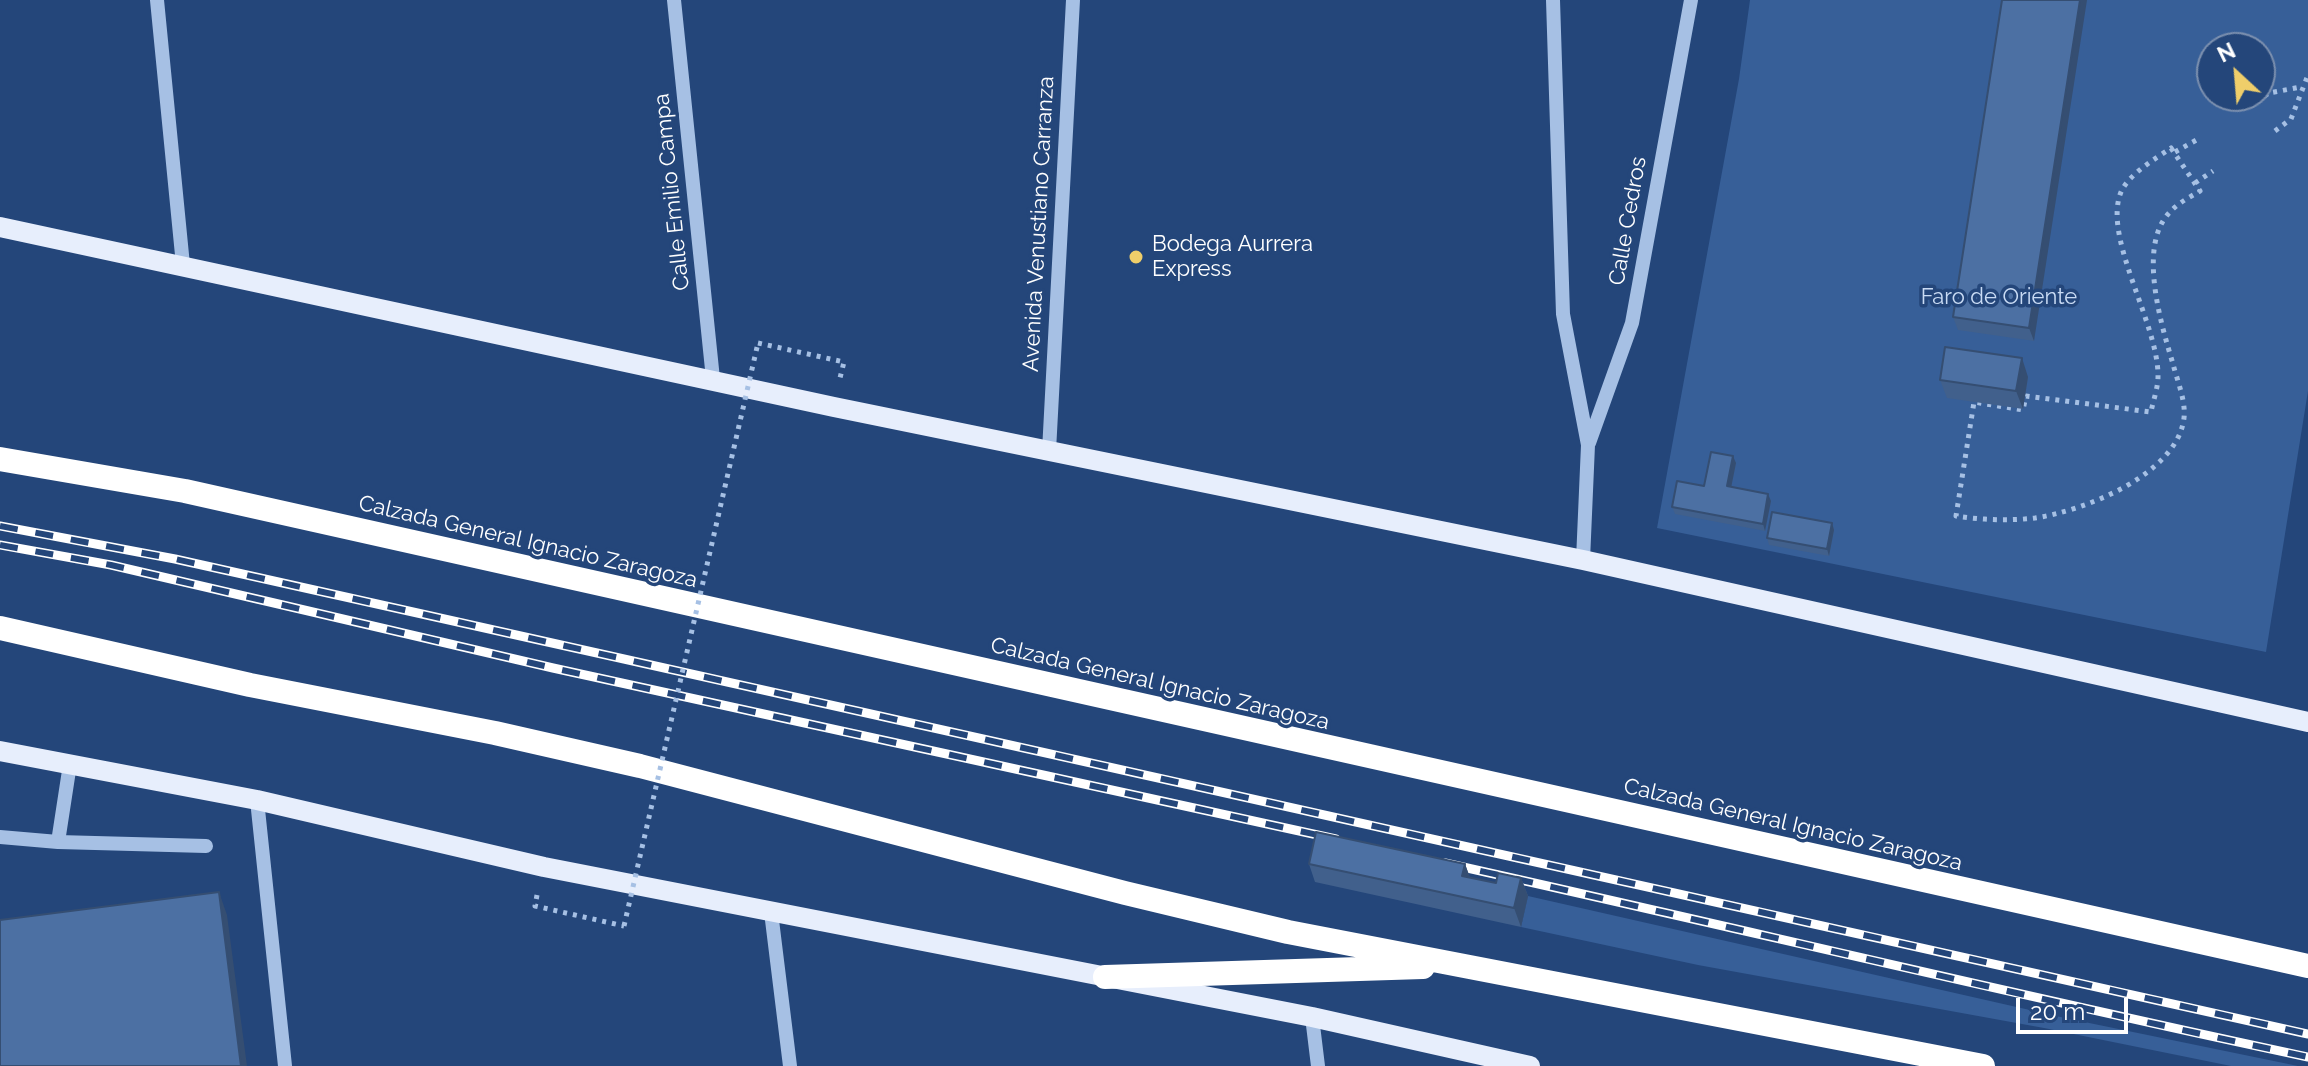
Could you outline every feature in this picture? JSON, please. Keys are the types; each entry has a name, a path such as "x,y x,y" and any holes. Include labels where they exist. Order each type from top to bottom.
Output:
{"highway":[{"name":"Calzada General Ignacio Zaragoza","path":"0,459 185,491 2308,966"},
{"path":"0,628 250,685 495,733 640,766 1125,893 1288,932 1983,1066"},
{"path":"1105,977 1470,965"}],"main road":[{"path":"0,227 1049,451 1583,560 2308,722"},
{"path":"0,751 257,800 544,867 1312,1017 1530,1066"}],"street":[{"path":"157,0 183,265"},
{"name":"Calle Emilio Campa","path":"674,0 713,379"},
{"name":"Avenida Venustiano Carranza","path":"1049,451 1073,0"},
{"name":"Calle Cedros","path":"1553,0 1563,314 1588,445 1583,560"},
{"name":"Calle Cedros","path":"1588,445 1632,323 1691,0"},
{"path":"58,842 70,764"},
{"path":"257,800 285,1066"},
{"path":"0,837 58,842 206,846"},
{"path":"771,912 790,1066"},
{"path":"1312,1017 1318,1066"}],"path":[{"path":"2275,131 2291,119 2308,75"},
{"path":"2276,92 2301,87"},
{"path":"2175,152 2200,138"},
{"path":"2171,148 2175,152 2200,191 2169,212 2153,245 2160,314 2184,417 2169,451 2150,470 2098,501 2068,512 2033,518 1956,516 1974,402 2023,410 2026,396 2151,412 2158,378 2155,350 2123,248 2117,220 2118,206 2121,191 2134,177 2171,148"},
{"path":"2195,183 2213,171"},
{"path":"535,906 624,926 758,343 844,362"}],"green space":[{"name":"Faro de Oriente","path":"1750,0 2308,0 2308,391 2266,652 1657,528 1739,79"},
{"path":"1528,896 2065,1018 2298,1066 2231,1066 2044,1028 1698,965 1521,927"}],"building":[{"path":"2002,0 2080,0 2029,328 1953,317"},
{"path":"1945,347 2022,358 2016,391 1940,380"},
{"path":"1711,452 1733,456 1727,486 1768,494 1763,524 1672,507 1677,481 1704,486"},
{"path":"1772,512 1832,523 1827,549 1767,538"},
{"path":"1316,832 1465,864 1462,876 1496,883 1498,873 1521,878 1514,908 1309,864"},
{"path":"219,892 241,1066 0,1066 0,920"}],"railway":[{"path":"0,526 175,559 2308,1034"},
{"path":"0,545 111,565 553,668 1336,839"},
{"path":"1445,863 2308,1057"}],"place":[{"name":"Bodega Aurrera Express","path":"1136,257"}]}
